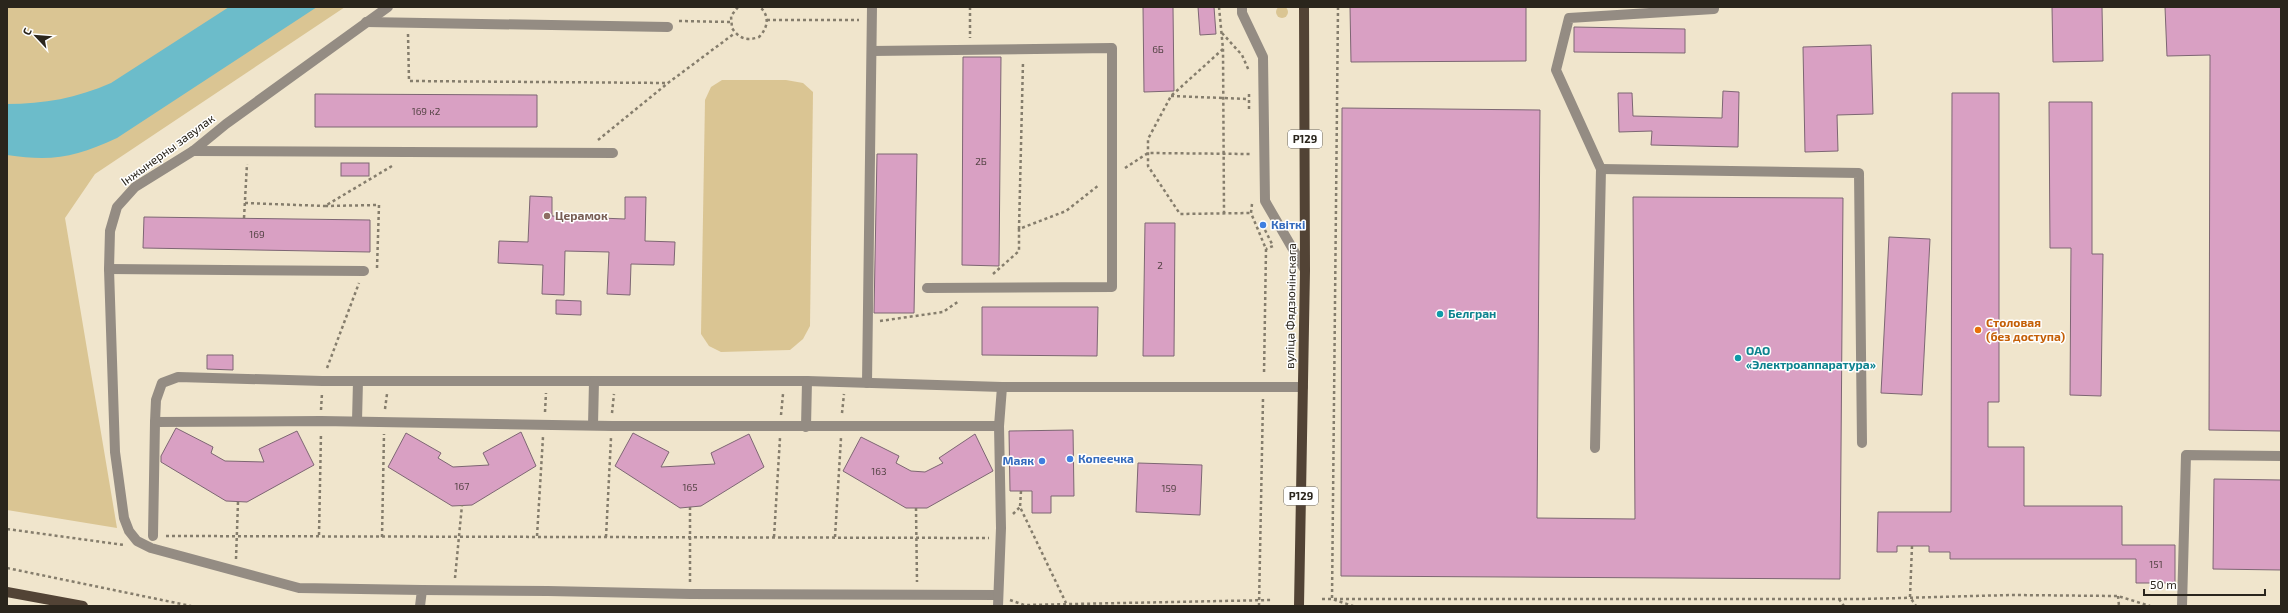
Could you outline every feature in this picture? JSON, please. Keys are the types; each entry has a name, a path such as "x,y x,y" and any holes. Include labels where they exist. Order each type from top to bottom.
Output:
{"main road":[{"name":"вуліца Фядзюнінскага","path":"1299,606 1305,270 1304,7"},
{"path":"7,592 83,606"}],"street":[{"name":"Інжынерны завулак","path":"235,571 150,548 133,536 124,518 115,452 109,269 110,231 117,206 134,187 193,151 226,124 388,7"},
{"path":"867,383 872,7"},
{"path":"1242,7 1242,13 1263,57 1265,201 1305,270"},
{"path":"1595,448 1601,169 1556,70 1569,18 1714,9 1714,7"},
{"path":"366,22 668,27"},
{"path":"872,51 1112,48 1112,287 927,288"},
{"path":"193,151 613,153"},
{"path":"1601,169 1859,173 1862,443"},
{"path":"109,269 364,271"},
{"path":"152,536 156,400 162,383 178,377 322,381 807,381 1002,387 1303,386"},
{"path":"357,421 358,381"},
{"path":"593,425 594,381"},
{"path":"806,426 807,381"},
{"path":"998,606 1001,528 999,426 1002,387"},
{"path":"155,422 357,421 612,426 999,426"},
{"path":"2182,606 2186,455 2281,456"},
{"path":"235,571 299,588 690,594 998,595"},
{"path":"420,606 422,590"}],"path":[{"path":"738,7 730,22 735,34 746,39 759,37 763,32 767,20 766,14 760,7"},
{"path":"970,7 970,49"},
{"path":"1219,7 1224,49 1226,154 1224,213"},
{"path":"1332,599 1338,7"},
{"path":"767,20 873,20"},
{"path":"408,23 409,81 668,83"},
{"path":"582,153 668,83 735,34"},
{"path":"1222,34 1242,55 1249,72 1249,79"},
{"path":"868,323 943,312 977,288 1019,251 1023,48"},
{"path":"1224,49 1171,96 1148,139 1148,166 1180,214 1251,213"},
{"path":"1249,92 1249,115"},
{"path":"1171,96 1249,99"},
{"path":"1250,146 1251,162"},
{"path":"244,218 247,151"},
{"path":"1019,230 1066,211 1112,176 1148,153 1250,154"},
{"path":"325,206 395,164"},
{"path":"1252,198 1251,213 1266,249 1259,606"},
{"path":"245,203 325,206 378,205 377,270 364,271 322,381 319,535"},
{"path":"1266,249 1273,246"},
{"path":"382,537 384,422 388,381"},
{"path":"537,536 547,381"},
{"path":"606,537 614,381"},
{"path":"774,537 783,381"},
{"path":"835,538 844,382"},
{"path":"1021,491 1020,507 1066,603"},
{"path":"235,571 238,502"},
{"path":"454,590 462,505"},
{"path":"690,507 690,594"},
{"path":"171,536 319,535 382,537 537,536 992,538 1020,507"},
{"path":"916,508 917,595"},
{"path":"7,529 127,545"},
{"path":"1912,546 1910,598 1916,606"},
{"path":"7,568 191,606"},
{"path":"998,595 1024,604 1271,600"},
{"path":"1322,599 1910,598 2118,596 2150,606"},
{"path":"2118,596 2119,606"},
{"path":"1838,598 1844,606"},
{"path":"1332,599 1354,606"}],"shaded area":[{"path":"1282,6 1286,8 1288,12 1286,16 1282,18 1278,16 1276,12 1278,8"},
{"path":"7,7 345,7 95,174 65,218 117,528 7,510"},
{"path":"722,80 786,80 803,83 813,92 810,326 803,339 790,350 721,352 709,346 701,334 705,100 711,87"}],"water":[{"path":"229,7 317,7 117,138 89,150 64,156 38,158 7,155 7,104 34,103 60,99 86,93 111,83"}],"building":[{"path":"1143,7 1173,7 1174,91 1144,92"},
{"path":"1198,7 1214,7 1216,34 1200,35"},
{"path":"1350,7 1526,7 1526,61 1351,62"},
{"path":"2052,7 2102,7 2103,61 2053,62"},
{"path":"2165,7 2281,7 2281,431 2209,430 2210,55 2167,56"},
{"path":"1574,27 1685,29 1685,53 1574,52"},
{"path":"1871,45 1873,114 1837,115 1838,151 1805,152 1803,47"},
{"path":"963,57 1001,57 999,266 962,265"},
{"path":"1723,91 1739,92 1738,147 1651,145 1652,131 1619,132 1618,93 1632,93 1633,116 1722,118"},
{"path":"1952,93 1999,93 1999,402 1988,402 1988,447 2024,447 2024,506 2122,506 2122,545 2175,545 2175,583 2136,583 2136,559 1950,559 1950,552 1929,552 1929,546 1897,546 1897,552 1877,552 1878,512 1951,512"},
{"path":"315,94 537,95 537,127 315,127"},
{"path":"2049,102 2092,102 2092,254 2103,254 2101,396 2070,395 2071,248 2050,248"},
{"path":"1342,108 1540,110 1537,518 1635,519 1633,197 1843,198 1840,579 1341,576"},
{"path":"877,154 917,154 914,313 874,313"},
{"path":"341,163 369,163 369,176 341,176"},
{"path":"530,196 552,197 552,216 625,219 625,197 646,197 645,241 675,242 674,265 631,264 630,295 607,294 609,252 565,251 564,295 542,294 543,265 498,263 499,241 528,242"},
{"path":"144,217 370,220 370,252 143,248"},
{"path":"1145,223 1175,223 1174,356 1143,356"},
{"path":"1889,237 1930,239 1922,395 1881,393"},
{"path":"556,300 581,301 581,315 556,314"},
{"path":"982,307 1098,307 1097,356 982,355"},
{"path":"207,355 233,355 233,370 207,369"},
{"path":"176,428 213,447 211,453 225,461 264,462 259,449 297,431 314,465 247,502 226,501 161,462 161,456"},
{"name":"Маяк","path":"1073,430 1074,496 1051,496 1051,513 1032,513 1032,491 1010,491 1009,431"},
{"path":"521,432 536,466 472,505 452,506 388,467 406,433 441,453 438,458 453,467 489,465 483,453"},
{"path":"633,433 669,452 661,467 715,464 711,453 749,434 764,467 701,506 680,508 615,466"},
{"path":"975,434 993,471 927,508 906,508 843,471 861,437 899,456 896,463 911,471 925,472 943,463 939,458"},
{"path":"1138,463 1202,465 1200,515 1136,512"},
{"path":"2214,479 2281,480 2281,570 2213,569"}],"place":[{"name":"Церамок","path":"547,216"},
{"name":"Квіткі","path":"1263,225"},
{"name":"Белгран","path":"1440,314"},
{"name":"Столовая (без доступа)","path":"1978,330"},
{"name":"ОАО «Электроаппаратура»","path":"1738,358"},
{"name":"Копеечка","path":"1070,459"},
{"name":"Маяк","path":"1042,461"}]}
